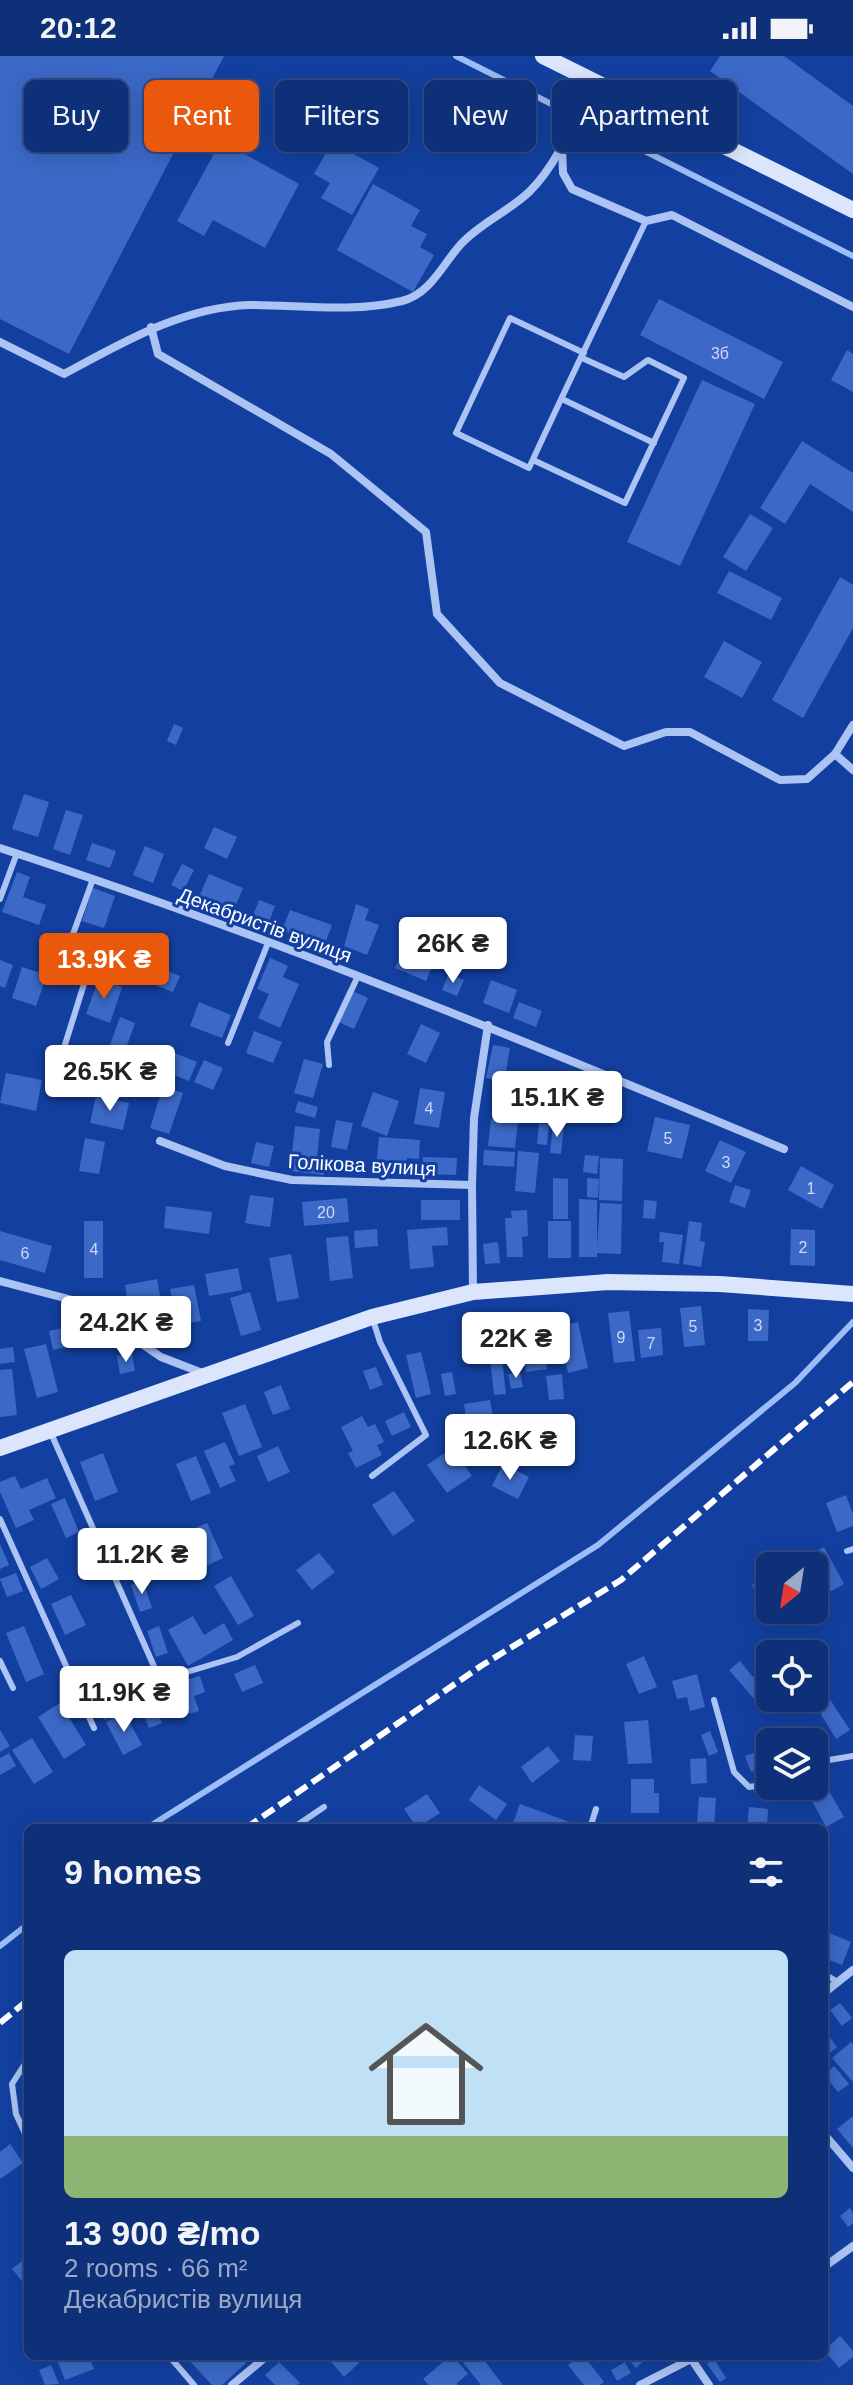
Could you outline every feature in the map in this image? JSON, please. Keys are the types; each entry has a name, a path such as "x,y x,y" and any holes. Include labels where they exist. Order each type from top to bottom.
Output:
{"street":[{"path":"543,56 591,80"},
{"path":"0,342 64,374 151,327 216,309 247,305 345,308 404,301 418,295 429,285 462,243 531,191 558,152"},
{"path":"562,152 563,173 572,189 646,221 672,215 853,307"},
{"path":"736,152 853,210"},
{"path":"151,327 158,354 331,454 426,532 437,614 500,683 624,746 666,732 690,732 780,780 807,779 835,754 853,725"},
{"path":"835,754 853,770"},
{"name":"Декабристів вулиця","path":"0,848 93,879 488,1025 784,1149"},
{"path":"473,1292 474,1118 488,1025"},
{"name":"Голікова вулиця","path":"160,1141 225,1166 292,1180 472,1185"},
{"path":"0,1281 80,1302 161,1357 209,1376"},
{"path":"0,1448 372,1317 473,1292 608,1282 720,1284 850,1294"},
{"path":"828,1990 853,1970"},
{"path":"828,2139 853,2168"},
{"path":"828,2264 853,2246"},
{"path":"232,2385 262,2360"},
{"path":"640,2385 687,2360"},
{"path":"695,2360 709,2385"}],"lane":[{"path":"533,460 625,503 654,443 684,378 648,360 624,377 583,355 510,318 456,433 529,468 583,355 646,221"},
{"path":"562,399 654,443"},
{"path":"0,899 17,853"},
{"path":"57,1070 84,984 60,970 93,879"},
{"path":"228,1043 268,943"},
{"path":"329,1065 327,1042 358,976"},
{"path":"372,1317 380,1342 426,1435 372,1476"},
{"path":"50,1431 160,1680 237,1657 298,1623"},
{"path":"0,1519 94,1728"},
{"path":"0,1661 13,1688"},
{"path":"714,1700 734,1772 749,1787 756,1786"},
{"path":"828,1760 853,1756"},
{"path":"299,1824 324,1807"},
{"path":"591,1824 596,1809"},
{"path":"828,1976 838,1982"},
{"path":"24,2065 12,2084 16,2114 24,2131"},
{"path":"172,2360 194,2385"}],"building":[{"path":"0,56 224,56 212,80 144,80 144,152 174,152 69,354 0,319"},
{"path":"720,56 784,56 853,106 853,174 737,90 737,80 722,80 710,71"},
{"path":"215,152 241,152 299,184 265,248 213,220 204,236 177,221"},
{"path":"326,152 350,152 379,168 352,215 321,198 330,183 314,174"},
{"path":"373,184 420,210 411,226 427,234 420,247 434,255 413,292 337,250"},
{"path":"659,299 783,362 764,399 640,335"},
{"path":"847,350 853,354 853,392 831,380"},
{"path":"702,380 755,404 680,566 627,542"},
{"path":"802,441 853,473 853,512 810,484 785,524 760,508"},
{"path":"750,514 773,528 746,571 723,557"},
{"path":"729,571 782,598 771,620 717,593"},
{"path":"840,577 853,585 853,628 803,718 772,700"},
{"path":"724,641 762,662 742,698 704,677"},
{"path":"174,724 183,728 176,745 167,741"},
{"path":"24,794 49,802 38,837 12,829"},
{"path":"66,810 83,815 70,855 53,849"},
{"path":"214,827 237,837 227,859 204,848"},
{"path":"92,843 116,851 110,868 86,860"},
{"path":"145,846 164,854 153,883 133,875"},
{"path":"182,864 194,870 183,891 171,885"},
{"path":"17,872 30,877 23,897 46,905 39,925 2,912"},
{"path":"209,874 243,888 233,912 199,897"},
{"path":"93,888 115,896 104,928 82,921"},
{"path":"259,900 275,906 267,927 251,921"},
{"path":"356,904 369,909 365,920 379,925 367,955 344,946"},
{"path":"290,910 332,925 324,946 282,930"},
{"path":"405,946 435,959 426,981 395,968"},
{"path":"270,958 288,966 283,977 299,984 280,1028 258,1018 269,994 257,989"},
{"path":"0,960 13,965 5,988 0,986"},
{"path":"143,962 180,976 173,992 137,978"},
{"path":"22,967 47,975 36,1006 12,998"},
{"path":"449,973 464,980 457,996 442,990"},
{"path":"99,978 122,987 110,1023 86,1014"},
{"path":"491,980 517,990 509,1013 483,1003"},
{"path":"348,989 368,998 354,1029 334,1020"},
{"path":"199,1002 231,1015 222,1038 190,1026"},
{"path":"519,1002 542,1011 536,1027 513,1018"},
{"path":"120,1017 135,1023 125,1051 110,1045"},
{"path":"421,1024 440,1033 426,1063 407,1054"},
{"path":"254,1031 282,1042 273,1063 246,1053"},
{"path":"493,1045 510,1048 504,1081 486,1078"},
{"path":"167,1050 197,1062 189,1081 159,1069"},
{"path":"304,1059 323,1064 313,1098 294,1093"},
{"path":"204,1060 223,1068 213,1090 194,1082"},
{"path":"566,1072 584,1082 567,1115 549,1106"},
{"path":"6,1073 42,1080 36,1111 0,1103"},
{"path":"163,1086 183,1093 169,1134 150,1128"},
{"path":"420,1088 445,1092 439,1128 414,1124"},
{"path":"373,1092 399,1101 387,1136 361,1126"},
{"path":"96,1096 129,1103 123,1130 90,1123"},
{"path":"298,1101 318,1107 315,1118 295,1112"},
{"path":"655,1117 690,1125 682,1159 647,1151"},
{"path":"491,1119 518,1121 515,1148 488,1146"},
{"path":"336,1120 353,1123 347,1150 331,1147"},
{"path":"539,1123 549,1124 547,1145 537,1144"},
{"path":"553,1124 564,1125 561,1154 550,1153"},
{"path":"295,1126 320,1129 317,1157 326,1158 324,1175 290,1171"},
{"path":"379,1137 420,1140 419,1159 407,1158 406,1169 389,1168 389,1161 377,1159"},
{"path":"85,1138 105,1142 99,1174 79,1171"},
{"path":"720,1140 746,1152 731,1183 705,1171"},
{"path":"256,1142 274,1146 269,1167 251,1163"},
{"path":"484,1150 515,1152 514,1167 483,1165"},
{"path":"518,1151 539,1153 535,1193 515,1191"},
{"path":"585,1155 599,1156 597,1174 583,1172"},
{"path":"423,1157 457,1158 456,1175 422,1174"},
{"path":"600,1158 623,1159 622,1201 599,1200"},
{"path":"801,1166 834,1185 822,1209 788,1190"},
{"path":"553,1178 568,1179 568,1219 553,1219"},
{"path":"587,1178 599,1179 598,1198 587,1197"},
{"path":"735,1185 751,1190 745,1208 729,1202"},
{"path":"250,1195 274,1198 270,1227 245,1223"},
{"path":"347,1198 349,1222 304,1226 302,1202"},
{"path":"579,1199 597,1200 597,1247 600,1203 622,1204 621,1254 597,1253 597,1257 579,1257"},
{"path":"421,1200 460,1200 460,1220 421,1220"},
{"path":"644,1200 657,1201 655,1219 643,1218"},
{"path":"166,1206 212,1212 209,1234 164,1228"},
{"path":"527,1210 528,1236 522,1237 523,1257 507,1257 505,1218 512,1218 511,1211"},
{"path":"84,1221 103,1221 103,1278 84,1278"},
{"path":"548,1221 571,1221 571,1258 548,1258"},
{"path":"689,1221 702,1223 700,1241 705,1242 701,1267 683,1264"},
{"path":"447,1227 448,1245 432,1246 434,1267 410,1269 407,1230"},
{"path":"377,1229 378,1246 355,1248 354,1231"},
{"path":"791,1229 815,1230 815,1266 790,1265"},
{"path":"0,1231 52,1246 45,1273 0,1260"},
{"path":"660,1232 683,1235 679,1264 662,1262 664,1242 659,1242"},
{"path":"348,1236 353,1278 330,1281 326,1238"},
{"path":"498,1242 500,1263 485,1264 483,1244"},
{"path":"291,1254 299,1298 277,1302 269,1258"},
{"path":"238,1268 242,1290 209,1296 205,1274"},
{"path":"157,1279 165,1323 133,1329 125,1285"},
{"path":"194,1285 201,1321 177,1325 170,1289"},
{"path":"250,1292 261,1330 241,1336 230,1298"},
{"path":"701,1306 705,1345 684,1347 680,1308"},
{"path":"748,1309 769,1310 768,1341 748,1341"},
{"path":"629,1311 635,1361 614,1363 608,1313"},
{"path":"578,1322 588,1368 568,1373 558,1327"},
{"path":"541,1323 547,1369 526,1372 520,1325"},
{"path":"67,1327 71,1346 53,1350 49,1331"},
{"path":"661,1328 663,1355 641,1358 638,1330"},
{"path":"46,1344 58,1392 37,1398 24,1349"},
{"path":"13,1347 15,1362 0,1364 0,1349"},
{"path":"421,1352 431,1394 416,1398 406,1355"},
{"path":"132,1353 135,1371 120,1374 117,1356"},
{"path":"502,1358 506,1394 494,1395 490,1359"},
{"path":"376,1367 383,1385 370,1390 363,1371"},
{"path":"12,1369 17,1415 0,1417 0,1370"},
{"path":"452,1372 456,1394 445,1396 441,1374"},
{"path":"520,1372 523,1387 511,1389 508,1374"},
{"path":"562,1374 564,1399 549,1400 546,1376"},
{"path":"281,1385 290,1409 273,1415 264,1392"},
{"path":"490,1400 495,1429 468,1433 464,1404"},
{"path":"245,1404 262,1447 239,1456 222,1413"},
{"path":"404,1412 411,1427 392,1436 385,1421"},
{"path":"362,1416 368,1427 375,1424 384,1442 377,1445 382,1455 356,1468 348,1453 353,1451 341,1427"},
{"path":"225,1442 235,1464 229,1466 236,1481 220,1488 204,1451"},
{"path":"278,1446 290,1472 268,1482 257,1456"},
{"path":"452,1448 472,1476 447,1493 427,1465"},
{"path":"103,1453 118,1492 95,1501 80,1462"},
{"path":"196,1456 211,1493 191,1501 176,1464"},
{"path":"503,1464 529,1477 518,1499 492,1486"},
{"path":"15,1476 21,1489 47,1478 56,1498 29,1510 34,1520 16,1528 0,1492 0,1482"},
{"path":"394,1491 415,1521 393,1536 372,1505"},
{"path":"846,1495 853,1514 853,1526 837,1532 826,1503"},
{"path":"65,1498 79,1532 66,1538 51,1504"},
{"path":"207,1523 223,1558 204,1567 188,1531"},
{"path":"0,1544 9,1565 0,1569"},
{"path":"319,1553 335,1572 312,1590 296,1570"},
{"path":"828,1554 844,1584 828,1593"},
{"path":"47,1558 59,1579 41,1589 30,1567"},
{"path":"16,1573 23,1591 7,1597 0,1579"},
{"path":"231,1576 254,1616 238,1625 214,1586"},
{"path":"143,1581 152,1608 140,1612 131,1585"},
{"path":"71,1595 86,1625 65,1635 51,1604"},
{"path":"193,1616 204,1635 224,1623 233,1640 188,1666 168,1630"},
{"path":"24,1626 44,1674 26,1682 6,1633"},
{"path":"159,1626 168,1653 156,1657 147,1631"},
{"path":"644,1656 657,1687 639,1694 626,1664"},
{"path":"740,1661 753,1677 756,1675 756,1701 729,1670"},
{"path":"255,1665 263,1683 242,1692 234,1674"},
{"path":"109,1668 129,1708 105,1720 84,1681"},
{"path":"697,1674 705,1707 690,1711 687,1697 677,1699 672,1681"},
{"path":"200,1676 205,1692 194,1696 199,1711 185,1715 175,1683"},
{"path":"828,1699 850,1730 836,1739 820,1712 828,1712"},
{"path":"60,1703 86,1745 64,1759 38,1717"},
{"path":"154,1703 162,1723 149,1728 141,1708"},
{"path":"124,1712 142,1745 123,1755 106,1722"},
{"path":"648,1720 652,1763 628,1764 624,1722"},
{"path":"0,1730 10,1746 0,1752"},
{"path":"710,1731 718,1752 709,1756 701,1735"},
{"path":"575,1735 593,1736 591,1761 573,1760"},
{"path":"32,1738 53,1772 34,1784 12,1750"},
{"path":"548,1746 560,1761 532,1783 521,1767"},
{"path":"756,1752 756,1770 751,1772 745,1756"},
{"path":"9,1753 16,1766 0,1775 0,1758"},
{"path":"706,1758 707,1783 691,1784 690,1759"},
{"path":"631,1779 654,1779 654,1793 659,1793 659,1813 631,1813"},
{"path":"479,1785 507,1804 496,1820 469,1800"},
{"path":"828,1790 844,1817 828,1826 811,1800 828,1800"},
{"path":"427,1794 440,1813 423,1824 414,1824 404,1809"},
{"path":"699,1797 716,1798 714,1824 697,1823"},
{"path":"520,1804 572,1823 516,1824 513,1823"},
{"path":"749,1807 768,1809 767,1824 747,1824"},
{"path":"828,1933 851,1942 842,1965 828,1960"},
{"path":"840,2003 852,2018 842,2026 830,2010"},
{"path":"828,2035 837,2047 828,2054"},
{"path":"851,2042 853,2045 853,2082 832,2058"},
{"path":"834,2066 849,2084 838,2092 828,2080 828,2071"},
{"path":"853,2116 853,2148 837,2129"},
{"path":"10,2144 23,2163 0,2179 0,2152"},
{"path":"850,2208 853,2223 848,2227 840,2216"},
{"path":"24,2259 24,2284 12,2269"},
{"path":"840,2336 853,2351 853,2357 839,2368 828,2355 828,2346"},
{"path":"57,2360 91,2360 94,2369 65,2380"},
{"path":"189,2360 243,2360 246,2363 222,2385 212,2385"},
{"path":"329,2360 356,2360 359,2363 344,2377"},
{"path":"445,2360 456,2360 468,2374 458,2385 429,2385 423,2379"},
{"path":"461,2360 484,2360 503,2385 481,2385"},
{"path":"575,2360 587,2360 604,2382 584,2385 568,2365"},
{"path":"629,2360 645,2360 636,2368"},
{"path":"715,2360 726,2378 720,2382 707,2364"},
{"path":"279,2362 300,2383 275,2385 265,2375"},
{"path":"625,2362 631,2373 617,2381 611,2370"},
{"path":"51,2365 59,2384 45,2385 39,2370"}],"waterway":[{"path":"456,56 853,256"},
{"path":"153,1824 598,1545 795,1383 853,1322"},
{"path":"0,1946 24,1927"}],"railway":[{"path":"252,1824 481,1666 621,1580 853,1382"},
{"path":"0,2023 24,2003"}]}
